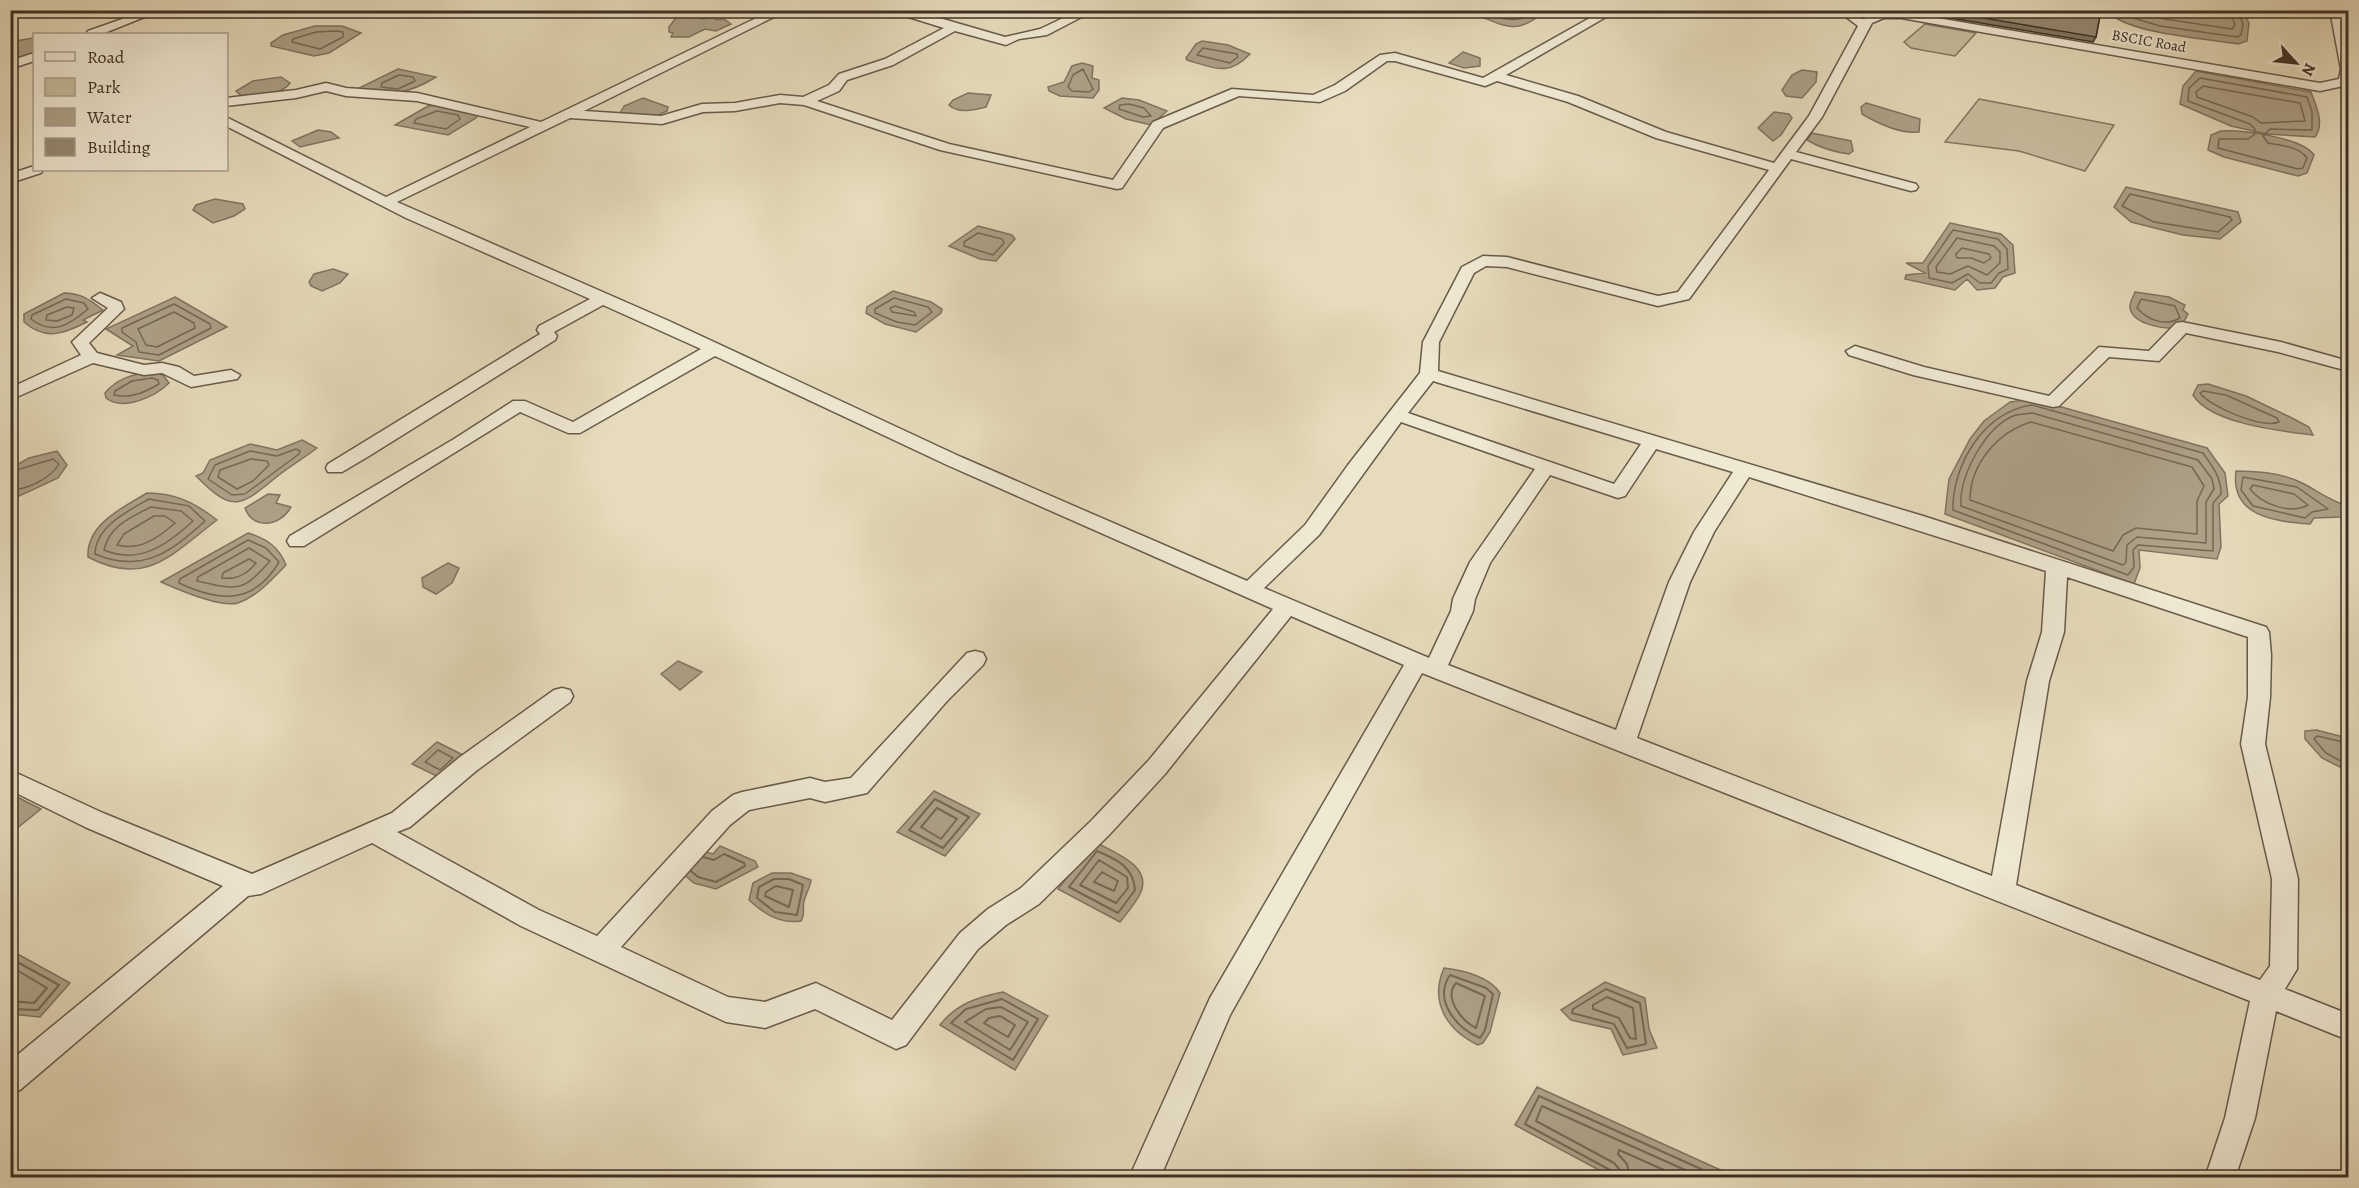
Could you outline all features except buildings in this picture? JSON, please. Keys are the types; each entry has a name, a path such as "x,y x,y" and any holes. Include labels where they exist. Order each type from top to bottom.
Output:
{"street":[{"path":"101,10 138,17"},
{"path":"95,33 157,10"},
{"path":"386,202 783,10"},
{"path":"876,10 892,14 906,11 1006,41 1016,36 1043,32 1090,10"},
{"path":"564,114 662,120 702,108 735,107 780,99 805,101 945,147 1117,185 1158,125 1237,92 1315,99 1340,88 1384,58 1395,57 1481,83 1498,77 1525,59 1613,10"},
{"path":"1842,10 1864,26"},
{"name":"BSCIC Road","path":"1876,10 2320,87 2345,82 2347,69 2336,10"},
{"path":"1250,590 1312,530 1429,374 1431,342 1468,270 1483,261 1507,262 1658,301 1683,296 1815,117 1871,17 1902,15"},
{"path":"805,101 834,88 843,77 889,62 954,27"},
{"path":"10,65 33,60"},
{"path":"1498,77 1573,99 1661,135 1911,188"},
{"path":"228,102 296,94 326,87 346,92 417,97 541,126"},
{"path":"228,122 386,202 603,298 954,460 1250,590 1427,665 2349,1027"},
{"path":"10,179 33,171"},
{"path":"91,357 80,342 116,309 115,305 99,298"},
{"path":"335,468 408,426 485,374 549,336 545,330 603,298"},
{"path":"1855,351 1919,371 2053,402 2105,351 2153,357 2182,327 2281,347 2349,366"},
{"path":"297,541 519,405 574,429 714,349"},
{"path":"10,395 91,357 144,370 162,368 191,382 231,375"},
{"path":"1429,374 2057,567 2258,632 2259,697 2253,744 2262,790 2285,879 2283,969 2265,995 2240,1118 2220,1178"},
{"path":"1397,415 1618,492 1651,443"},
{"path":"1144,1178 1220,1007 1462,611 1464,599 1480,562 1546,466"},
{"path":"1624,743 1653,654 1684,575 1703,533 1744,470"},
{"path":"2002,892 2038,681 2053,632 2057,567"},
{"path":"373,831 499,901 726,1009 765,1015 816,996 896,1036 969,941 997,917 1030,896 1100,828 1157,767 1288,605"},
{"path":"601,950 722,818 742,802 810,788 825,792 858,786 939,695 975,659"},
{"path":"10,779 94,820 252,886 401,820 468,764 562,696"},
{"path":"10,1080 245,883"}],"green space":[{"path":"1925,24 1976,33 1955,56 1911,48 1904,42"},
{"path":"1979,99 2114,125 2085,171 2019,151 1945,142"}],"water":[{"path":"1545,10 1534,20 1516,27 1499,24 1463,11"},
{"path":"2242,10 2249,23 2247,41 2238,44 2158,32 2127,24 2116,18 2117,11"},
{"path":"700,12 702,19 708,18 709,14 716,20 724,19 731,24 716,31 705,29 689,37 671,37 673,33 669,32 669,27 676,18 688,14 693,17"},
{"path":"315,26 342,26 361,33 329,53 314,56 271,46 271,43 283,35"},
{"path":"33,38 33,53 11,60 10,42"},
{"path":"1202,41 1228,45 1250,54 1235,66 1221,69 1187,60 1186,58 1196,44"},
{"path":"1463,52 1480,58 1480,66 1464,68 1449,63"},
{"path":"1082,63 1093,66 1092,78 1099,80 1099,90 1093,98 1060,96 1049,91 1048,87 1064,82 1072,66"},
{"path":"398,69 436,77 414,88 396,93 353,91"},
{"path":"1802,70 1817,72 1816,82 1802,98 1786,96 1782,90 1792,75"},
{"path":"2196,71 2311,92 2319,115 2318,132 2315,137 2267,134 2231,126 2180,104 2183,86"},
{"path":"281,77 290,83 272,94 248,97 236,91 253,81"},
{"path":"968,93 991,95 986,107 957,110 949,105 953,100"},
{"path":"643,98 668,107 667,111 651,118 623,116 620,113 624,106"},
{"path":"1122,98 1139,100 1167,111 1151,125 1126,119 1104,108"},
{"path":"1866,103 1920,119 1919,132 1897,130 1869,118 1862,114 1861,107"},
{"path":"437,105 478,114 476,118 448,135 395,125 428,106"},
{"path":"1774,112 1789,114 1792,118 1781,135 1773,141 1758,128"},
{"path":"318,130 331,132 339,138 300,147 292,141"},
{"path":"2221,131 2256,133 2284,139 2307,149 2314,155 2307,173 2298,176 2224,157 2208,150 2211,135"},
{"path":"1812,133 1851,141 1853,151 1849,154 1817,145 1807,140"},
{"path":"2126,187 2238,212 2241,222 2220,239 2183,235 2131,222 2114,207"},
{"path":"215,199 243,204 245,209 234,216 213,223 193,210 196,205"},
{"path":"1950,223 2001,234 2013,245 2015,273 2003,277 1995,288 1977,290 1967,279 1955,290 1905,279 1906,275 1925,273 1906,263 1923,263"},
{"path":"978,226 1012,235 1015,239 996,261 980,259 949,246"},
{"path":"333,269 348,274 340,283 322,291 311,286 309,282 314,274"},
{"path":"893,291 931,302 942,309 941,313 916,332 885,324 866,313 867,307"},
{"path":"2135,292 2169,297 2185,305 2183,310 2188,314 2182,325 2176,328 2163,328 2135,317 2130,306"},
{"path":"64,293 85,298 103,310 83,320 87,322 55,334 40,332 24,322 24,314"},
{"path":"175,297 227,327 159,361 117,355 133,346 106,329"},
{"path":"152,372 163,375 169,383 156,393 130,403 113,402 106,398 105,393 120,380"},
{"path":"2208,384 2246,396 2290,417 2309,427 2313,435 2248,424 2215,413 2202,405 2193,395 2198,385"},
{"path":"2033,399 2207,448 2225,473 2228,496 2219,504 2221,547 2217,559 2139,550 2140,568 2134,584 1945,514 1949,479 1970,439 1984,421 2010,402"},
{"path":"302,440 317,448 262,489 243,500 235,502 227,500 196,476 203,473 210,460 250,444 277,450"},
{"path":"57,451 67,465 58,478 17,497 11,496 11,468 29,458"},
{"path":"2236,471 2270,473 2295,480 2345,505 2347,514 2341,517 2314,518 2310,524 2283,521 2258,514 2240,498 2236,486"},
{"path":"147,493 157,493 185,500 217,520 172,555 142,568 126,569 108,566 88,557 89,545 100,526 108,518"},
{"path":"268,494 280,495 276,503 291,507 274,522 260,523 249,515 245,508"},
{"path":"248,533 272,544 286,565 264,587 245,600 230,604 221,603 161,582"},
{"path":"448,563 459,568 452,583 436,594 423,587 422,578"},
{"path":"678,661 702,672 680,690 661,674"},
{"path":"2316,730 2348,738 2348,771 2322,758 2305,739 2305,731"},
{"path":"437,742 467,757 441,778 412,764"},
{"path":"934,791 980,814 945,856 897,832"},
{"path":"11,794 41,809 10,833"},
{"path":"1095,842 1130,861 1141,875 1143,884 1140,894 1120,922 1058,889"},
{"path":"720,846 755,861 758,867 716,889 694,883 681,872 700,850 713,854"},
{"path":"772,873 791,873 811,880 804,901 801,921 786,921 773,917 760,910 749,900 753,883"},
{"path":"14,952 70,983 40,1017 11,1014 10,954"},
{"path":"1444,968 1459,970 1483,979 1496,987 1500,993 1490,1032 1483,1043 1478,1045 1467,1039 1444,1014 1439,992"},
{"path":"1605,982 1645,998 1649,1029 1657,1048 1623,1055 1611,1029 1571,1020 1561,1010"},
{"path":"1003,992 1048,1016 1015,1070 940,1025 968,1002"},
{"path":"1537,1087 1736,1177 1612,1177 1515,1125"}]}
